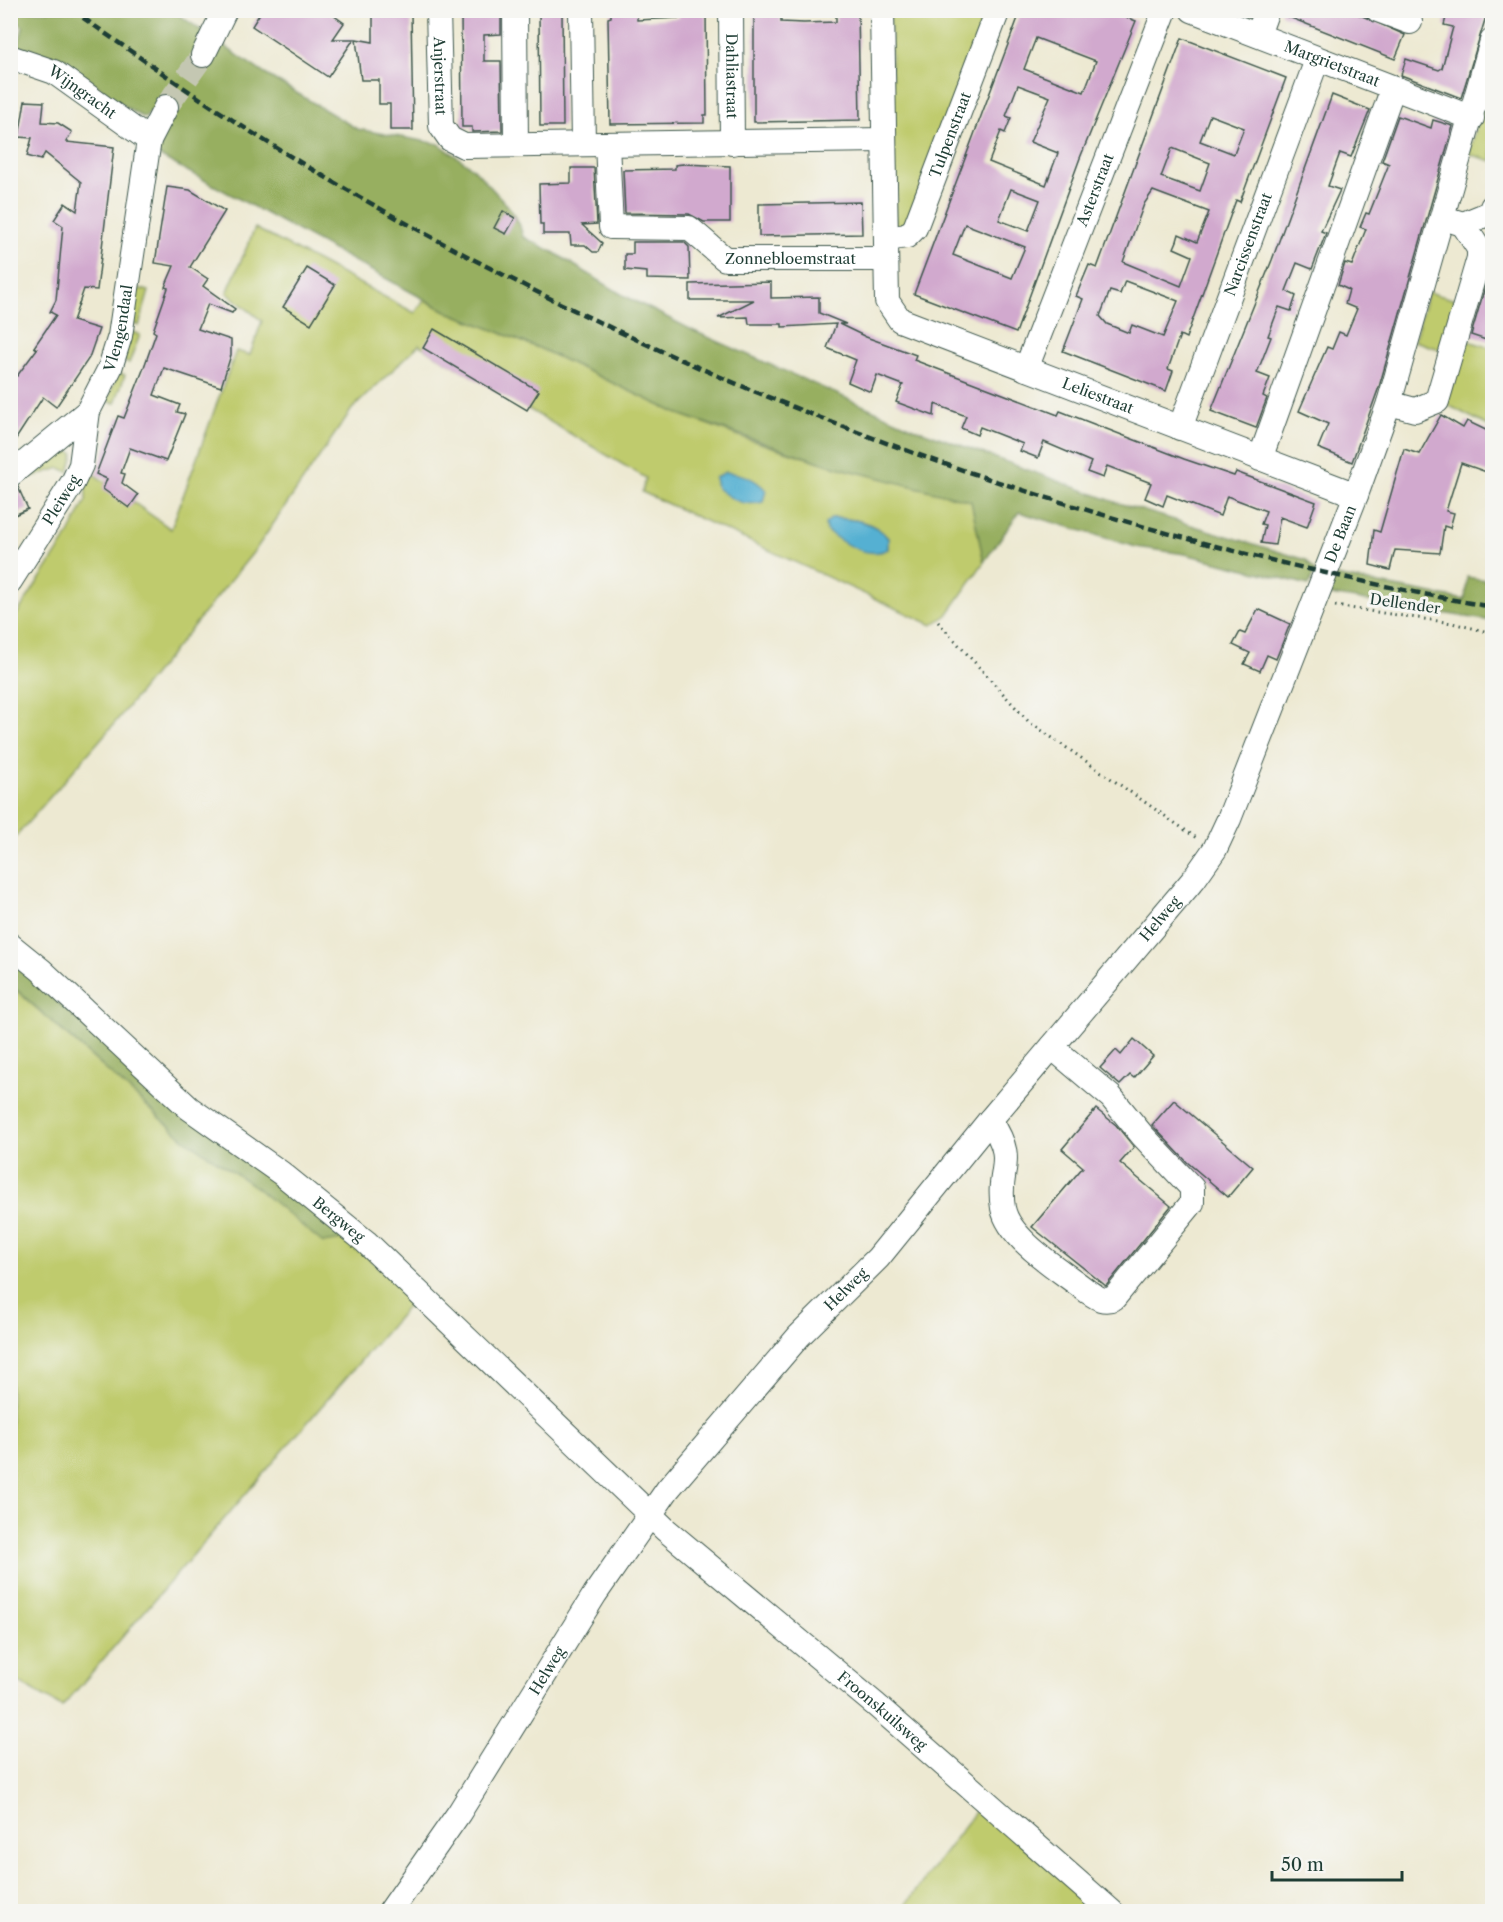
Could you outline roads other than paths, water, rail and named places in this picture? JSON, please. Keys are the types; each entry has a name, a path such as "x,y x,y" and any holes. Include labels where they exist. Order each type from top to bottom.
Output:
{"street":[{"path":"203,55 225,10"},
{"name":"Anjerstraat","path":"438,10 441,126 450,139 464,146 516,145"},
{"path":"515,10 516,145 884,140"},
{"path":"581,10 583,144"},
{"name":"Dahliastraat","path":"731,10 732,143"},
{"path":"882,10 886,249"},
{"name":"Tulpenstraat","path":"886,249 915,228 998,10"},
{"name":"Asterstraat","path":"1026,369 1165,10"},
{"name":"Margrietstraat","path":"1192,10 1472,118"},
{"path":"1258,35 1267,10"},
{"path":"1378,10 1410,22"},
{"name":"De Baan","path":"1288,663 1356,495 1453,221 1472,118 1492,41"},
{"name":"Wijngracht","path":"10,57 54,72 149,140"},
{"name":"Narcissenstraat","path":"1180,428 1317,60"},
{"path":"1260,459 1393,88"},
{"name":"Vlengendaal","path":"10,475 88,411 110,368 120,336 149,140 166,106"},
{"name":"Zonnebloemstraat","path":"608,144 611,227 689,228 725,259 886,249"},
{"path":"1453,221 1490,213 1492,207"},
{"path":"1389,403 1415,410 1437,401 1479,258 1479,249 1453,221"},
{"name":"Leliestraat","path":"886,249 887,301 900,320 1356,495"},
{"name":"Pleiweg","path":"10,581 73,482 81,465 88,411"},
{"name":"Helweg","path":"390,1911 459,1813 583,1613 651,1512 764,1375 878,1258 990,1120 1181,895 1215,849 1229,819 1288,663"},
{"name":"Bergweg","path":"10,945 41,970 189,1108 281,1173 366,1242 651,1512"},
{"path":"990,1120 1006,1153 1003,1207 1012,1229 1087,1291 1100,1299 1108,1301 1114,1298 1192,1203 1192,1188 1142,1135 1111,1097 1052,1047"},
{"name":"Froonskuilsweg","path":"651,1512 666,1530 876,1706 1112,1911"}],"water":[{"path":"725,472 757,482 766,490 763,502 744,503 717,488 715,478"},
{"path":"832,518 870,524 888,538 888,549 872,552 847,545 826,530 825,524"}],"tunnel":[{"path":"166,107 203,55"}],"railway":[{"path":"72,10 163,74 320,174 459,252 599,322 742,386 886,443 1034,494 1184,538 1336,575 1492,607"}]}
